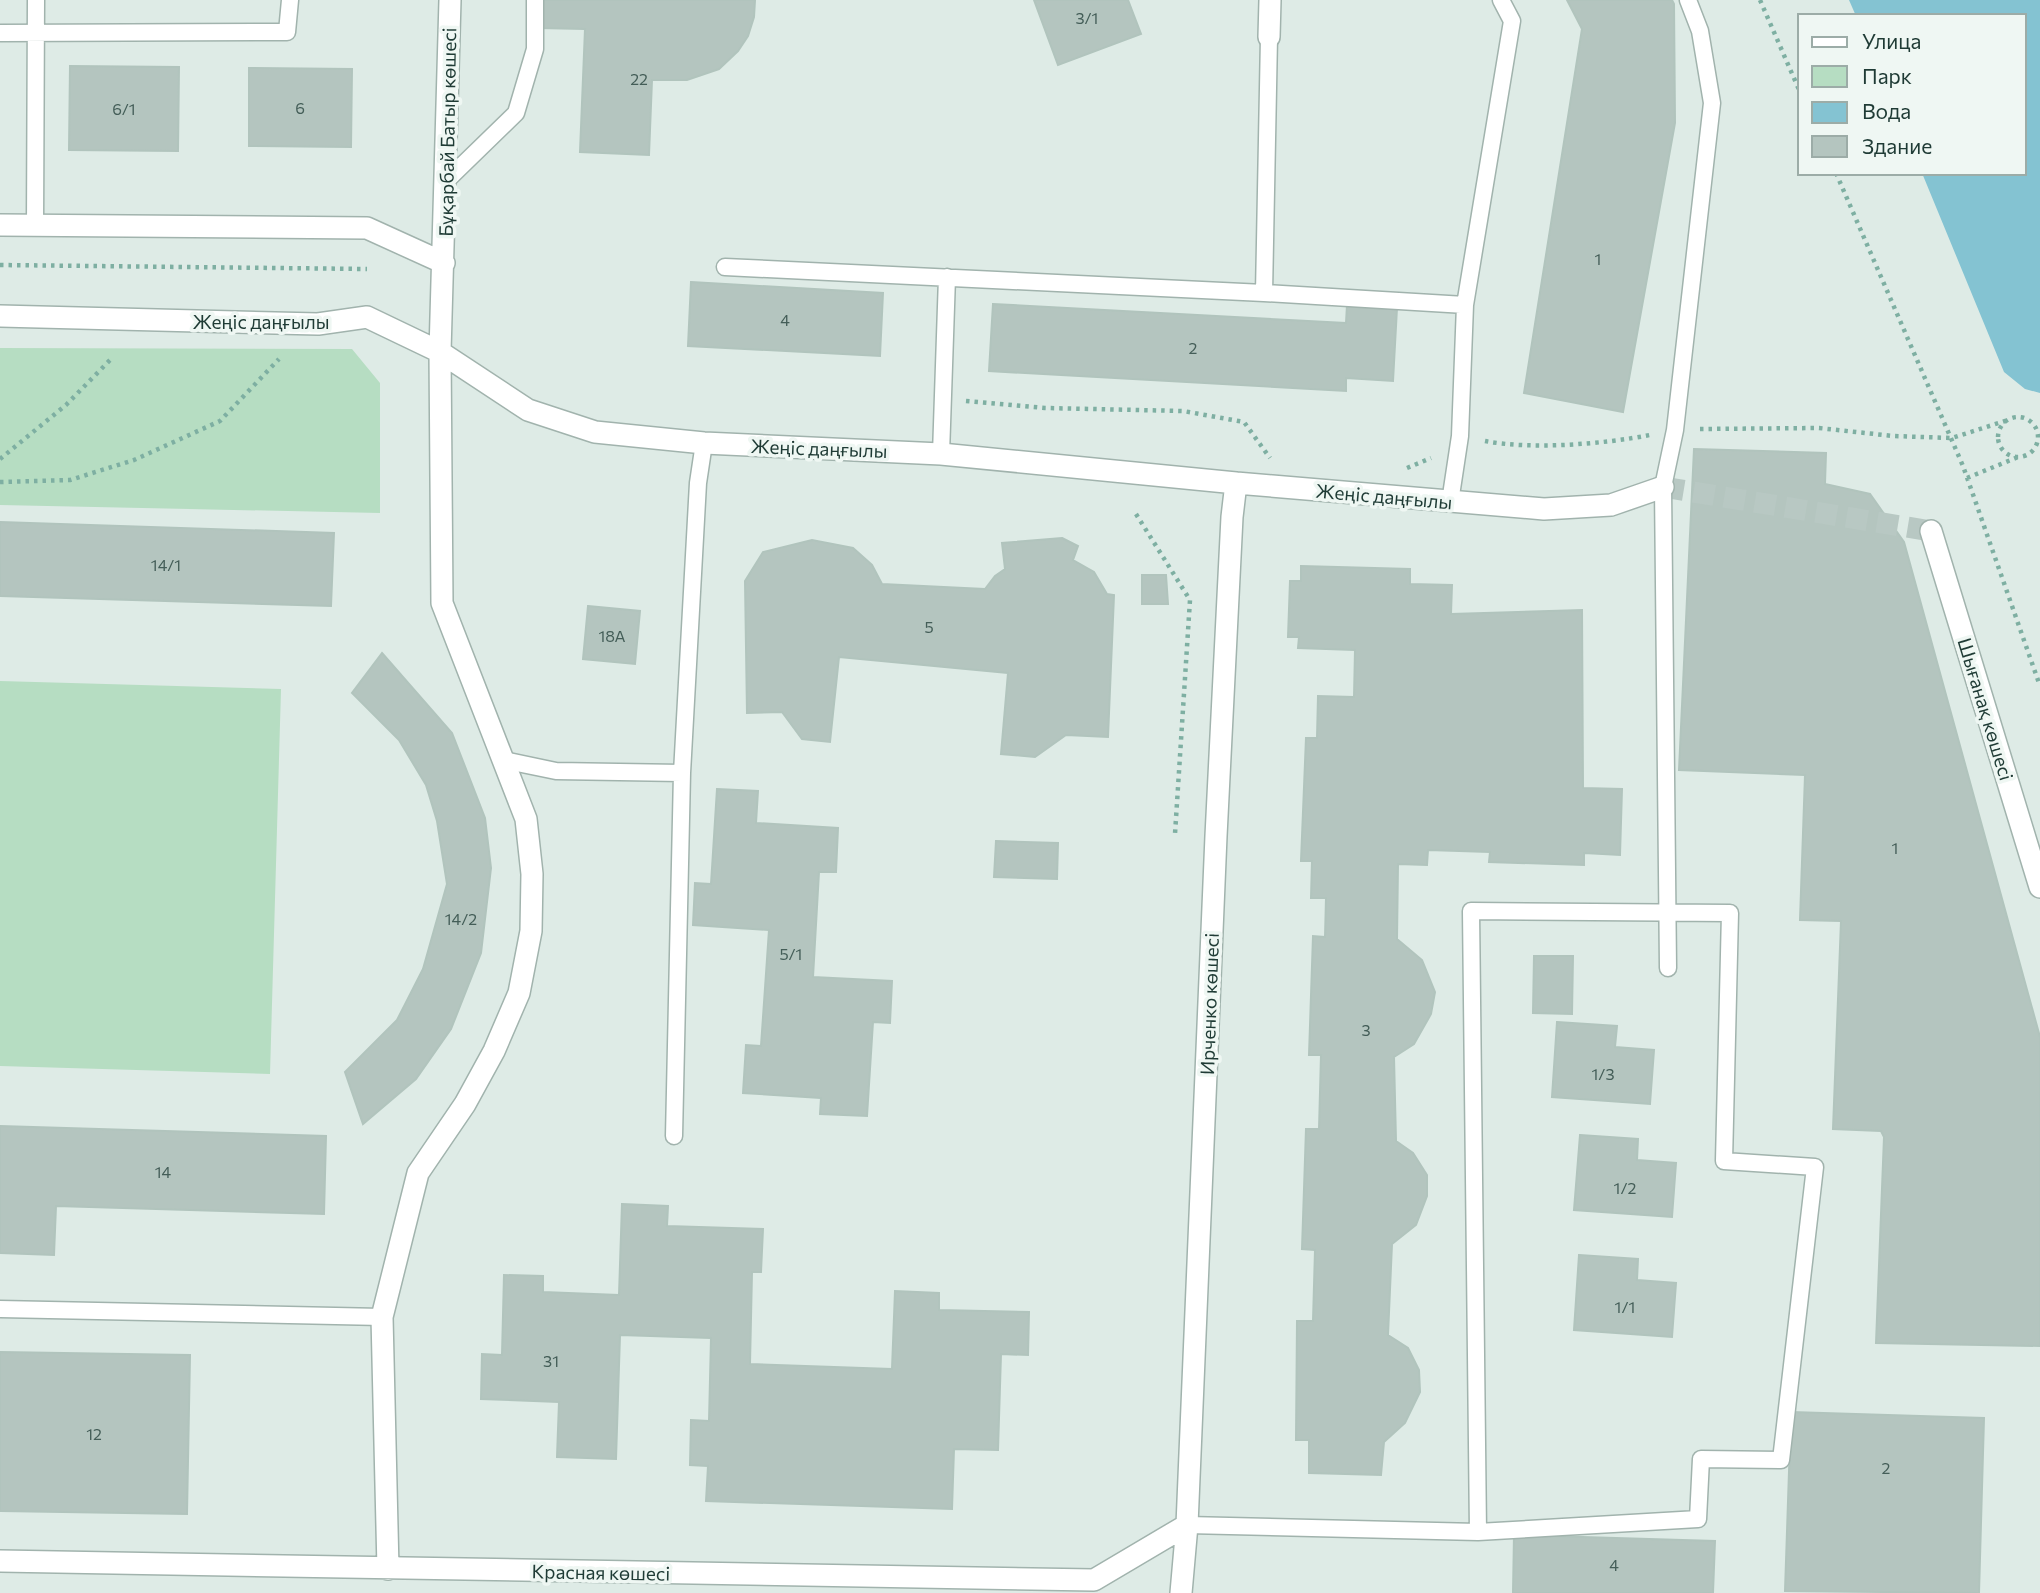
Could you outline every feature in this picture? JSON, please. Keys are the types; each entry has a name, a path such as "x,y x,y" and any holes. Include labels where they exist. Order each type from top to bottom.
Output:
{"street":[{"name":"Бұқарбай Батыр көшесі","path":"388,1569 382,1317 418,1174 465,1104 494,1051 519,992 531,931 532,874 526,820 442,603 440,352 450,0"},
{"path":"1269,37 1270,0"},
{"path":"0,225 367,228 444,263"},
{"name":"Жеңіс даңғылы","path":"0,316 318,324 367,317 440,352 528,410 595,432 704,443 941,454 1544,509 1611,505 1663,487"},
{"name":"Ирченко көшесі","path":"1181,1593 1187,1525 1216,836 1236,483"},
{"name":"Шығанақ көшесі","path":"1931,531 2040,887"},
{"name":"Красная көшесі","path":"0,1561 1094,1580 1187,1525"}],"lane":[{"path":"35,225 36,0"},
{"path":"0,33 287,32 290,0"},
{"path":"444,183 516,113 535,48 535,0"},
{"path":"1450,502 1460,436 1465,305 1512,21 1502,0"},
{"path":"1668,968 1663,487 1675,430 1712,103 1700,32 1688,0"},
{"path":"1264,292 1269,37"},
{"path":"725,267 1264,292 1465,305"},
{"path":"941,454 947,277"},
{"path":"674,1136 682,773 698,483 704,443"},
{"path":"503,760 555,771 682,773"},
{"path":"1187,1525 1478,1532 1698,1519 1701,1459 1781,1460 1815,1167 1724,1161 1730,913 1471,911 1478,1532"},
{"path":"0,1309 382,1317"}],"path":[{"path":"1760,0 1798,87"},
{"path":"1837,175 1967,478 2040,686"},
{"path":"0,265 367,269"},
{"path":"0,459 66,405 111,359"},
{"path":"0,482 70,480 134,460 220,421 279,359"},
{"path":"1967,478 2019,457 2031,452 2038,441 2038,435 2027,419 2014,417 2003,424 1998,436 2002,449 2019,457"},
{"path":"1136,514 1190,600 1175,834"}],"green space":[{"path":"0,348 352,349 380,383 380,513 0,505"},
{"path":"0,681 281,689 270,1074 0,1066"}],"water":[{"path":"1849,0 2040,0 2040,393 2025,389 2004,372 1923,175 2026,175 2026,14 1855,14"}],"building":[{"path":"540,0 755,0 754,17 748,36 738,51 719,69 687,80 652,80 649,155 580,152 585,29 539,28"},
{"path":"1034,0 1128,0 1141,34 1058,65"},
{"path":"1567,0 1672,0 1674,4 1675,123 1623,412 1524,393 1582,29"},
{"path":"70,66 179,67 178,151 69,150"},
{"path":"249,68 352,69 351,147 249,146"},
{"path":"691,282 883,293 880,356 688,346"},
{"path":"993,304 1346,323 1347,305 1397,308 1393,381 1346,378 1346,391 989,371"},
{"path":"1694,449 1826,453 1825,484 1870,494 1904,542 2040,1037 2040,1346 1876,1343 1884,1137 1881,1131 1833,1129 1841,921 1800,920 1805,775 1679,770"},
{"path":"0,522 334,533 331,606 0,596"},
{"path":"1062,538 1078,546 1073,560 1094,572 1107,594 1114,595 1108,737 1066,735 1035,757 1001,754 1008,673 839,657 830,742 802,739 782,712 747,713 745,581 763,552 812,540 853,548 872,565 882,584 985,589 995,576 1005,569 1002,543"},
{"path":"1301,566 1410,569 1410,584 1452,585 1451,614 1582,610 1583,788 1622,789 1620,855 1584,853 1584,865 1489,862 1490,852 1428,850 1427,865 1398,864 1397,939 1422,960 1435,992 1431,1014 1414,1044 1394,1057 1396,1141 1413,1153 1427,1175 1427,1196 1416,1225 1392,1244 1388,1335 1408,1348 1419,1370 1420,1392 1405,1423 1384,1442 1381,1475 1309,1473 1309,1440 1296,1440 1297,1321 1313,1321 1315,1250 1302,1249 1306,1129 1319,1129 1321,1055 1309,1055 1313,936 1325,937 1326,898 1311,898 1312,861 1301,861 1306,738 1317,738 1318,696 1354,697 1355,650 1298,648 1299,637 1288,637 1290,581 1301,581"},
{"path":"1142,575 1166,575 1168,604 1142,604"},
{"path":"588,606 640,611 635,664 583,659"},
{"path":"382,653 452,733 485,818 491,868 481,953 451,1029 416,1079 363,1124 345,1072 397,1020 423,969 447,884 437,821 426,785 399,740 352,693"},
{"path":"717,789 758,791 756,823 838,828 836,872 819,872 813,977 892,981 890,1023 873,1022 867,1116 820,1114 821,1098 743,1093 746,1045 761,1046 769,930 693,925 695,883 711,884"},
{"path":"996,841 1058,843 1057,879 994,877"},
{"path":"1534,956 1573,956 1572,1014 1533,1013"},
{"path":"1557,1022 1617,1026 1615,1047 1654,1050 1650,1104 1552,1097"},
{"path":"0,1126 326,1136 324,1214 56,1206 54,1255 0,1253"},
{"path":"1580,1135 1638,1139 1637,1160 1676,1163 1672,1217 1574,1210"},
{"path":"622,1204 668,1206 667,1226 763,1229 761,1272 752,1272 750,1364 892,1369 895,1291 939,1293 939,1310 1029,1312 1028,1355 1001,1354 998,1450 954,1449 952,1509 706,1501 708,1466 690,1465 691,1420 709,1421 711,1338 620,1335 616,1459 557,1457 559,1402 481,1399 482,1354 502,1355 504,1275 543,1276 543,1292 619,1295"},
{"path":"1579,1255 1638,1259 1637,1280 1676,1283 1672,1337 1574,1330"},
{"path":"0,1352 190,1355 187,1514 0,1511"},
{"path":"1791,1412 1984,1418 1979,1593 1785,1591"},
{"path":"1514,1535 1715,1541 1713,1593 1513,1593"}],"tunnel":[{"path":"1663,487 1931,531"}]}
